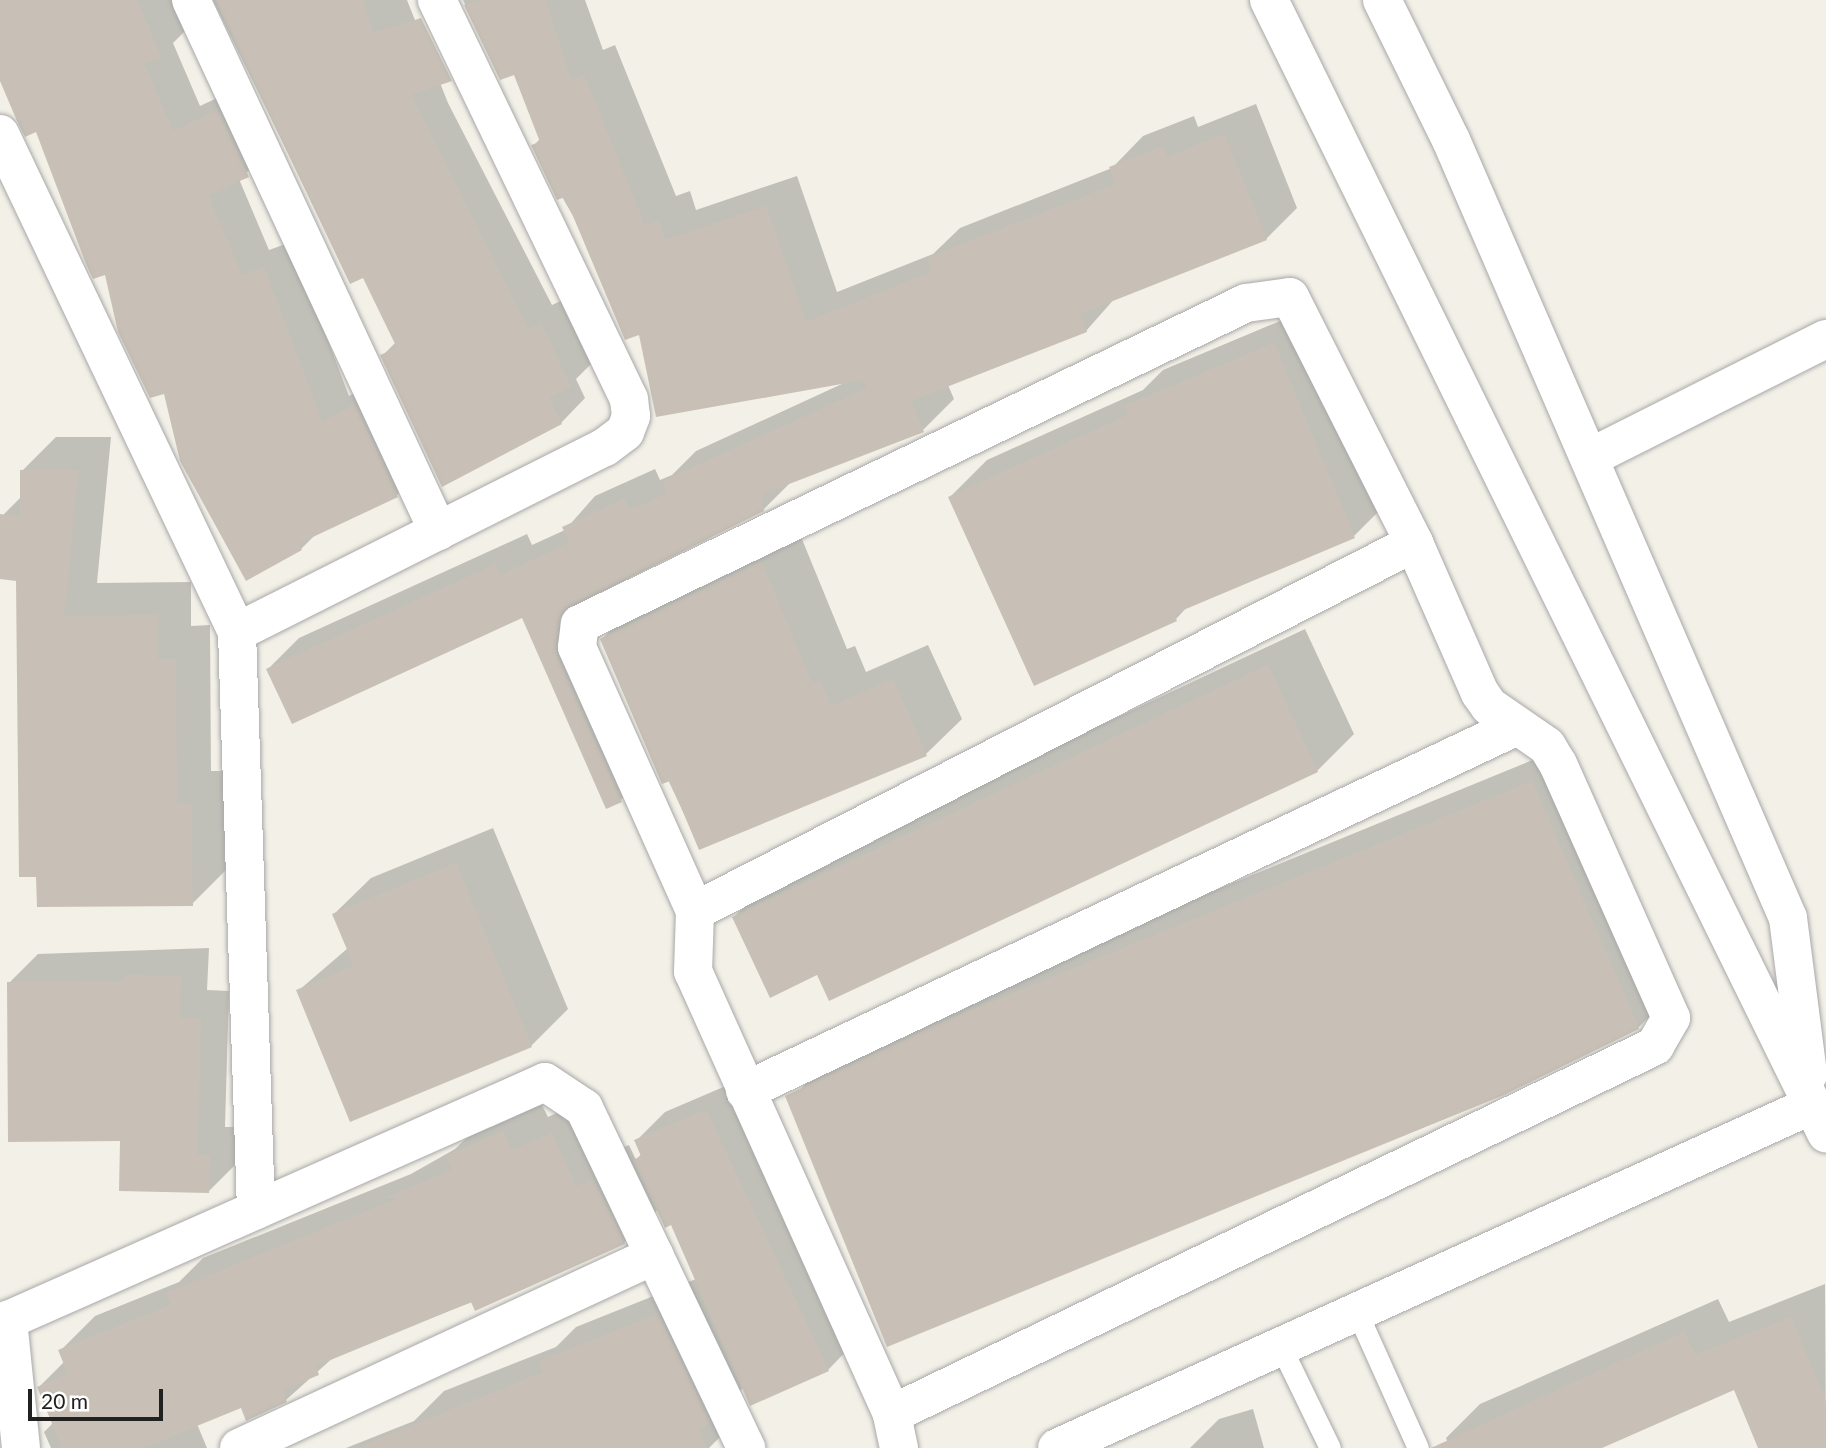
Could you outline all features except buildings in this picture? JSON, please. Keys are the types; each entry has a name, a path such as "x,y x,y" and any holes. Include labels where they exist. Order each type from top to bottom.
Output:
{"street":[{"path":"191,0 438,531"},
{"path":"237,632 605,447 625,432 631,416 629,399 437,0"},
{"path":"1269,0 1819,1119"},
{"path":"1382,0 1588,458 1788,918 1819,1119"},
{"path":"0,134 237,632 256,1210"},
{"path":"1270,297 1290,297 1301,313 1414,543 1480,693 1517,726 1547,746 1558,764 1671,1018 1666,1035 1655,1046 896,1431 694,972 695,911 577,648 580,624 1246,303 1270,297"},
{"path":"1588,458 1826,339"},
{"path":"695,911 1414,543"},
{"path":"745,1091 1517,726"},
{"path":"22,1448 8,1320 545,1082 584,1108 746,1448"},
{"path":"1057,1448 1356,1310 1819,1119"},
{"path":"239,1448 654,1255"}],"lane":[{"path":"1356,1310 1418,1448"},
{"path":"1280,1345 1330,1448"}]}
